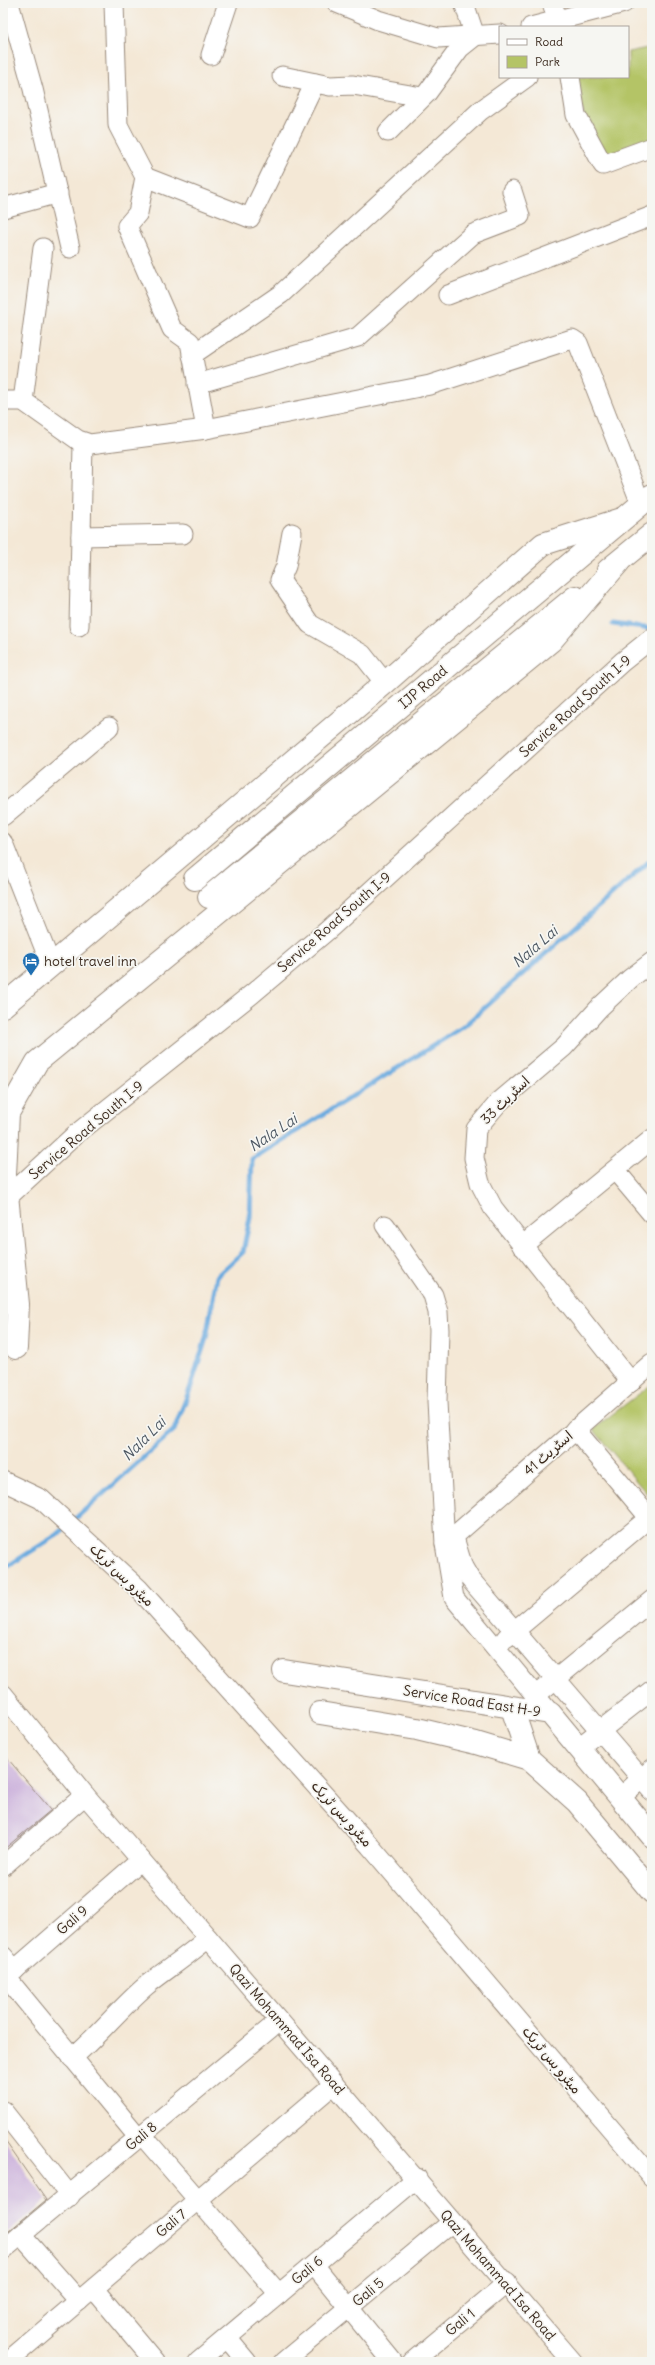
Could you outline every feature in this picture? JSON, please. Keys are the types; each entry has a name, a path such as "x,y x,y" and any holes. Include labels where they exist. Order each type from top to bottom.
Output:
{"main road":[{"name":"IJP Road","path":"195,880 647,499"},
{"path":"3,1006 385,683 543,544 622,519"},
{"name":"IJP Road","path":"209,897 652,534"},
{"path":"3,1091 551,642 619,562"},
{"path":"16,1348 18,1304 5,1175 8,1113 37,1062"},
{"name":"Service Road East H-9","path":"284,1671 550,1713 652,1836"},
{"path":"512,1708 529,1759"},
{"path":"320,1714 417,1729 476,1743 529,1759 577,1802 652,1892"}],"street":[{"path":"9,3 33,89 70,248"},
{"path":"114,3 118,125 146,177 250,218 315,83"},
{"path":"211,55 228,3"},
{"path":"337,3 378,20 438,38 499,34"},
{"path":"464,3 475,36"},
{"path":"534,26 557,17 624,3"},
{"path":"388,132 422,97 460,48 475,36"},
{"path":"282,76 330,86 353,85 422,97"},
{"path":"192,355 280,294 480,111 526,78"},
{"path":"570,78 576,115 603,165 652,147"},
{"path":"146,177 138,213 127,226 172,328 190,342 206,429"},
{"path":"197,384 358,337 473,234 520,216 512,191"},
{"path":"3,208 58,193"},
{"path":"448,295 652,216"},
{"path":"23,401 43,248"},
{"path":"3,401 23,401 83,444 206,429 430,385 572,339 578,343 647,499"},
{"path":"79,626 83,444"},
{"path":"292,533 286,566 280,580 310,624 362,654 385,683"},
{"path":"80,536 183,534"},
{"name":"Service Road South I-9","path":"8,1196 74,1135 252,994 328,930 622,662 652,638"},
{"path":"3,816 109,728"},
{"path":"3,842 51,966"},
{"name":"اسٹریٹ 33","path":"630,1382 493,1208 480,1183 474,1158 476,1129 500,1102 564,1047 610,998 631,978 652,962"},
{"path":"522,1246 652,1139"},
{"path":"615,1170 652,1214"},
{"path":"385,1225 433,1295 438,1312 437,1402 454,1598 495,1649 550,1713"},
{"name":"اسٹریٹ 41","path":"449,1540 575,1429 652,1364"},
{"path":"495,1649 515,1630 651,1520 575,1429"},
{"name":"میٹرو بس ٹریک","path":"3,1482 41,1499 139,1588 370,1846 652,2177"},
{"path":"449,1540 463,1567 515,1630 600,1729 648,1779 620,1798"},
{"path":"535,1696 652,1600"},
{"path":"578,1748 600,1729 652,1690"},
{"name":"Qazi Mohammad Isa Road","path":"5,1703 574,2362"},
{"path":"3,1866 85,1795"},
{"name":"Gali 9","path":"8,1976 141,1860"},
{"path":"72,2058 94,2040 116,2014 148,1985 208,1938"},
{"path":"3,1956 8,1976 72,2058 140,2136 199,2199 279,2294"},
{"name":"Gali 8","path":"3,2250 70,2196 279,2021"},
{"name":"Gali 7","path":"7,2362 334,2084"},
{"path":"3,2111 70,2196"},
{"name":"Gali 6","path":"198,2362 416,2178"},
{"name":"Gali 5","path":"283,2362 452,2222"},
{"path":"21,2236 79,2301"},
{"path":"314,2265 393,2362"},
{"name":"Gali 1","path":"412,2362 507,2283"},
{"path":"94,2289 155,2362"},
{"path":"227,2338 247,2362"}],"green space":[{"path":"652,47 652,147 603,165 570,78 629,78 629,52"},
{"path":"652,1384 652,1500 593,1429"}],"building":[{"path":"3,1753 51,1810 3,1850"},
{"path":"3,2138 46,2200 3,2236"}],"waterway":[{"name":"Nala Lai","path":"613,624 652,629"},
{"name":"Nala Lai","path":"3,1569 57,1535 174,1430 190,1389 206,1338 217,1276 243,1252 250,1218 252,1159 463,1027 652,859"}],"place":[{"name":"hotel travel inn","path":"31,976"}]}
